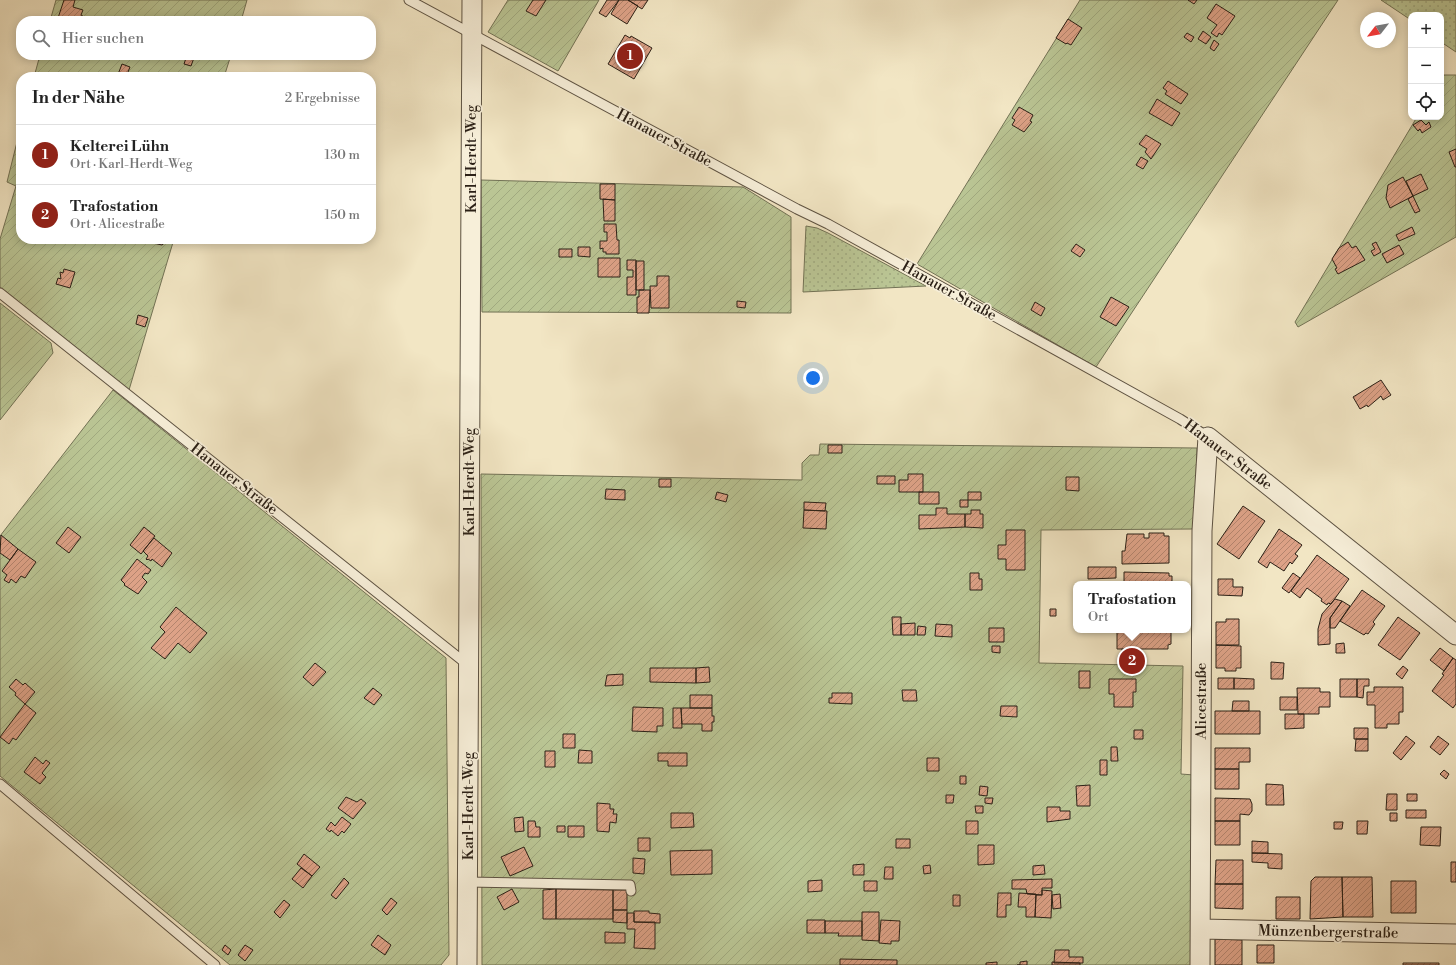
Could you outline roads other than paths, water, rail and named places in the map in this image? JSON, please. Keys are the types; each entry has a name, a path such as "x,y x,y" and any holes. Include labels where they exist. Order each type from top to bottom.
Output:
{"street":[{"name":"Karl-Herdt-Weg","path":"467,965 472,0"},
{"name":"Hanauer Straße","path":"1208,437 1456,635"},
{"name":"Alicestraße","path":"1200,965 1202,531 1208,437"},
{"name":"Münzenbergerstraße","path":"1201,929 1456,934"}],"lane":[{"name":"Hanauer Straße","path":"409,0 797,209 828,224 1180,419 1208,437"},
{"name":"Hanauer Straße","path":"0,293 468,665"},
{"path":"0,784 215,965"},
{"path":"468,882 630,885 631,891"}],"place":[{"name":"Kelterei Lühn","path":"630,56"},
{"name":"Trafostation","path":"1132,661"}]}
